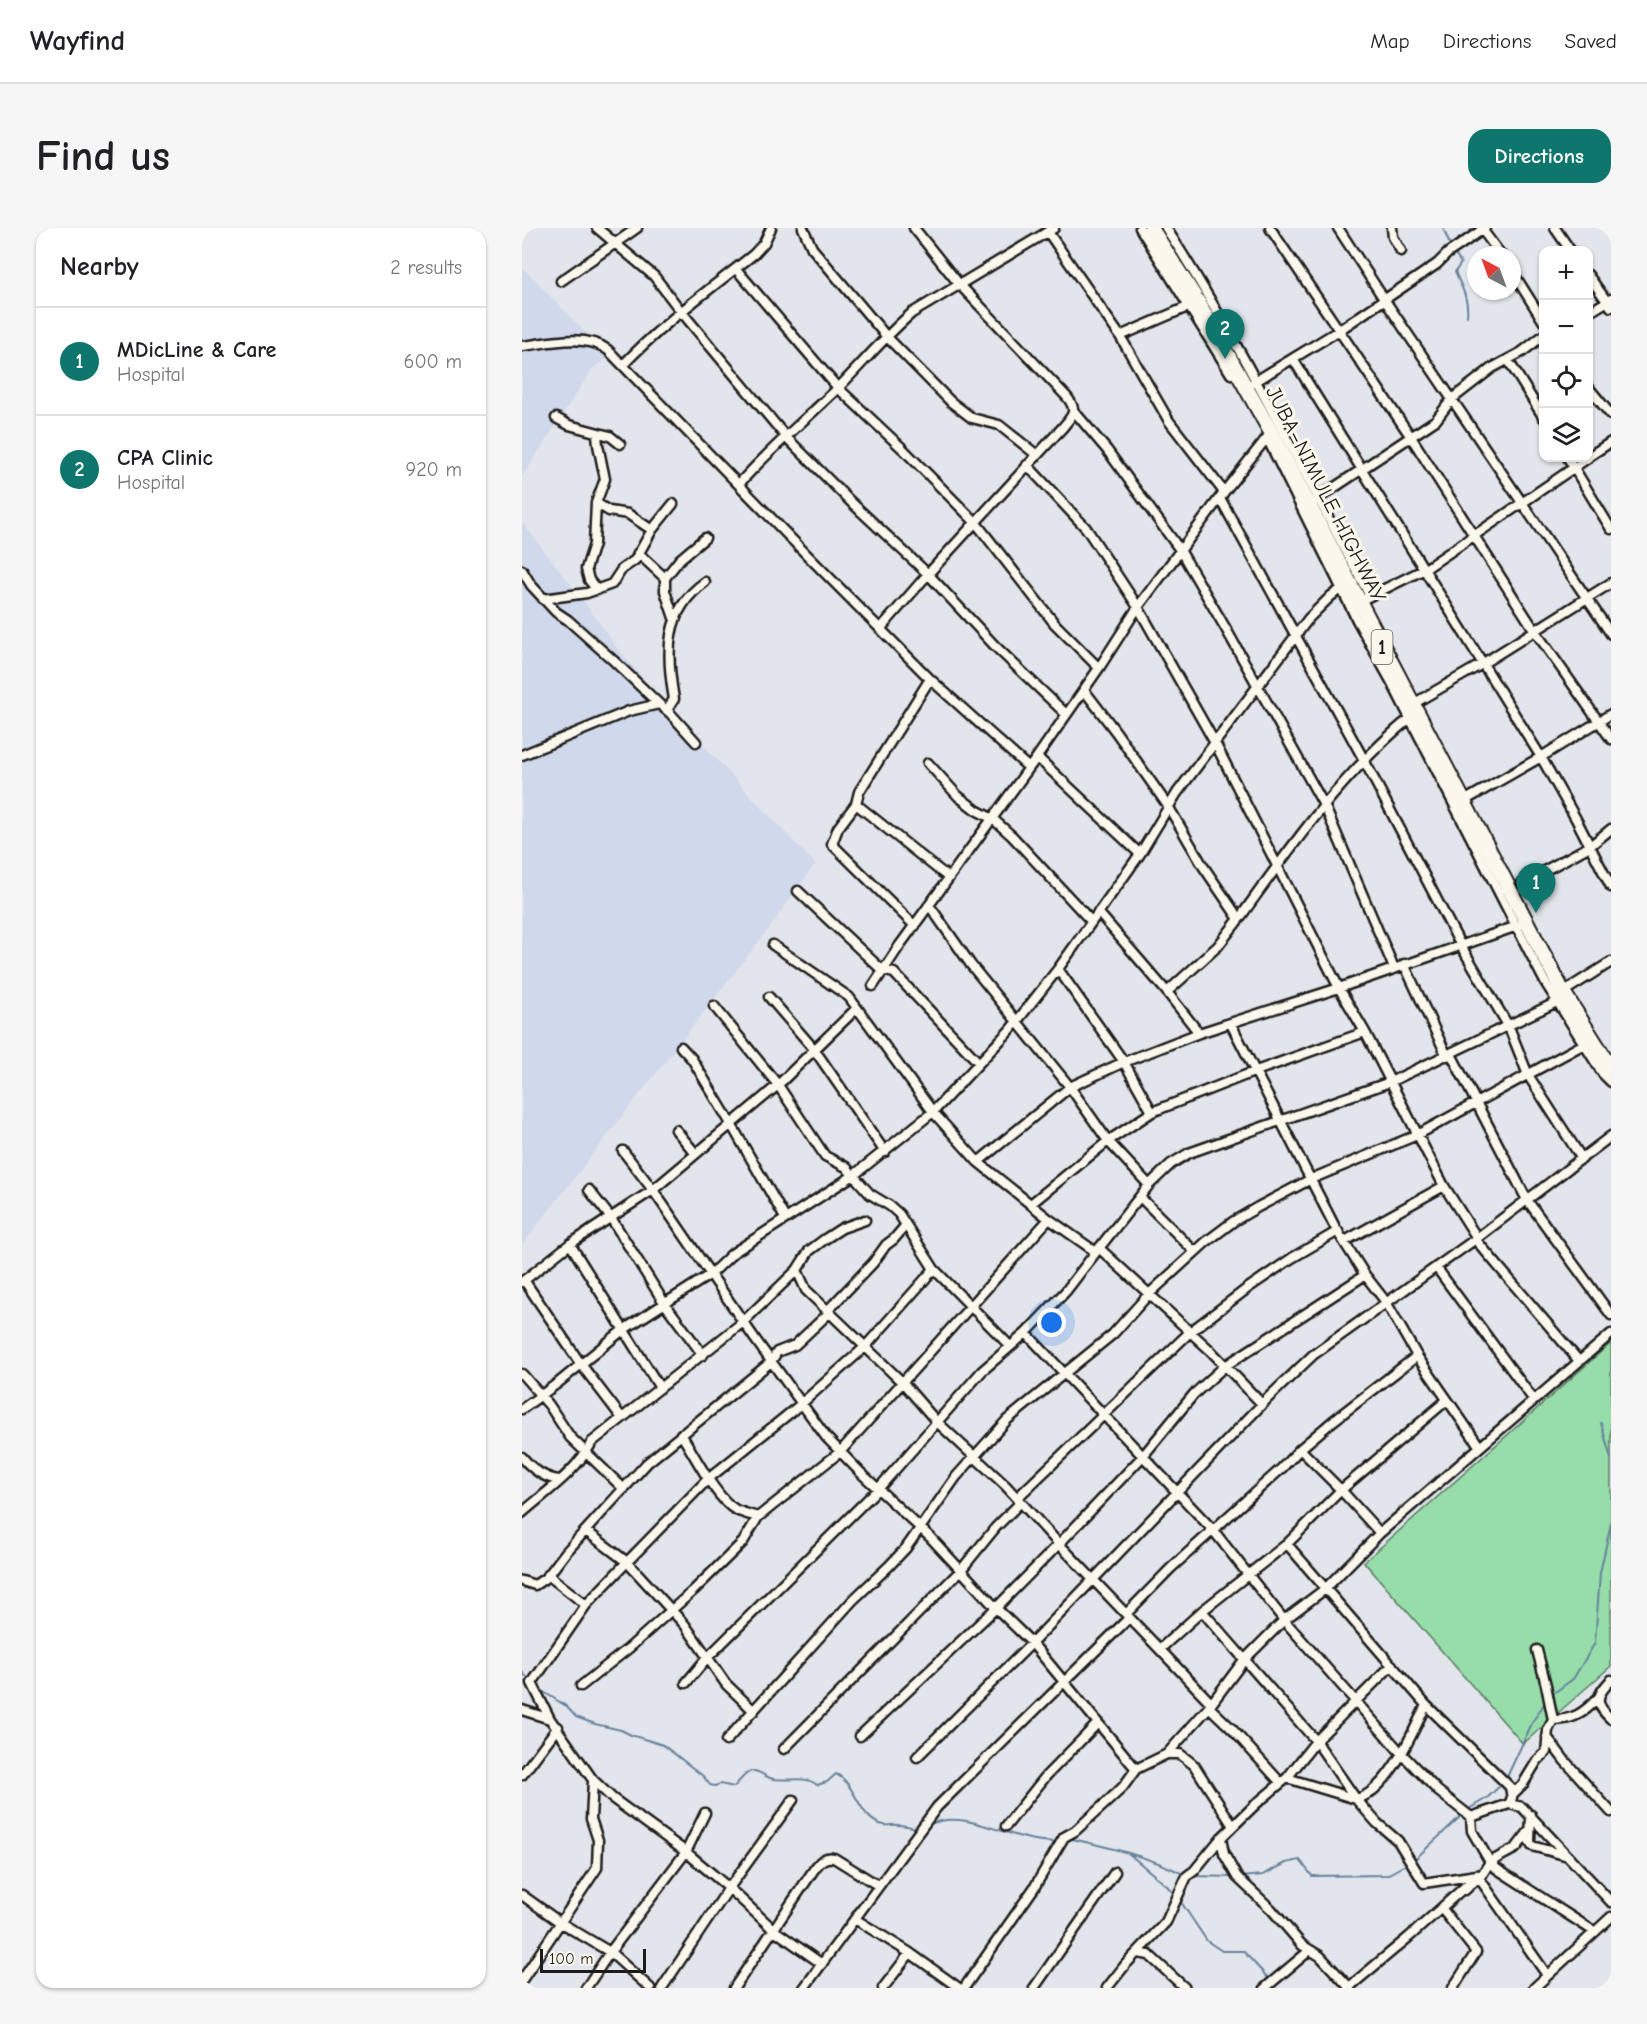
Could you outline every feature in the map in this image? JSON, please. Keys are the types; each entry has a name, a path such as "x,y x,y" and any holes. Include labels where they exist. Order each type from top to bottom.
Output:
{"main road":[{"name":"JUBA–NIMULE HIGHWAY","path":"1151,228 1183,266 1193,304 1251,384 1269,435 1313,501 1345,586 1364,599 1411,711 1464,801 1521,924 1560,997 1611,1068"}],"street":[{"path":"597,228 654,276 786,437 928,574 995,646 1066,714"},
{"path":"561,281 637,228"},
{"path":"623,365 680,310 736,269 764,243 771,228"},
{"path":"803,228 812,248 887,337 951,402 972,418 999,425 1036,455"},
{"path":"881,628 1063,427 1073,410 1073,405 1067,397 959,284 914,228"},
{"path":"978,1162 1070,1087 1124,1062 1199,1033 1521,924 1269,435 1212,342 1193,304 1140,228"},
{"path":"1166,228 1183,266 1251,384 1364,599 1425,569 1581,462"},
{"path":"1269,228 1411,437 1535,631 1611,739"},
{"path":"1338,228 1611,634"},
{"path":"1392,228 1393,237 1401,251"},
{"path":"1555,228 1567,246"},
{"path":"1251,384 1338,331 1437,264 1448,253 1483,229 1495,246"},
{"path":"739,484 762,458 838,388 912,313 1051,230 1120,336 1169,421 1222,495 1461,946 1509,1027 1528,1075 1582,1159"},
{"path":"736,269 838,388 903,449 976,523 1055,624 1099,668"},
{"path":"1593,281 1610,302 1593,310"},
{"path":"1521,285 1539,314"},
{"path":"1120,336 1193,304"},
{"path":"1313,501 1436,420 1452,399 1492,368 1539,338"},
{"path":"522,346 571,341 598,343 623,365 930,679 1029,768"},
{"path":"1293,359 1541,757 1611,886"},
{"path":"1508,360 1539,410"},
{"path":"1593,393 1611,416"},
{"path":"1073,410 1107,450 1180,550 1325,807 1394,968"},
{"path":"556,418 569,425 610,436 620,444"},
{"path":"597,434 605,479 596,503 594,544 586,569 589,580 597,590"},
{"path":"873,986 882,970 1084,690 1138,607 1269,435"},
{"path":"1593,454 1611,442"},
{"path":"1571,462 1611,529"},
{"path":"1027,465 1086,528 1138,607 1215,743 1339,987 1365,1032 1444,1186 1476,1239 1579,1361"},
{"path":"596,503 609,511 628,514 652,530"},
{"path":"543,599 597,590 615,582 622,569 635,560 652,530 673,504"},
{"path":"522,755 629,711 663,707 674,699 669,669 674,618 665,591 665,578 680,559 705,538"},
{"path":"638,553 665,578"},
{"path":"522,570 531,585 556,612 614,661 696,742"},
{"path":"674,618 692,592 705,582"},
{"path":"1167,992 1218,946 1277,866 1325,807 1364,760 1411,711 1611,584"},
{"path":"522,1409 623,1330 711,1274 733,1253 854,1174 885,1152 933,1112 1017,1021 1058,969 1140,854 1168,806 1257,685 1316,610 1345,586"},
{"path":"915,926 832,844 838,828 856,804 859,792 930,679"},
{"path":"1084,690 1168,806 1203,866 1239,919"},
{"path":"1464,801 1611,714"},
{"path":"1037,757 1140,854"},
{"path":"928,763 958,795 976,810 993,819 1012,836 1091,921"},
{"path":"856,804 949,878"},
{"path":"1522,883 1590,846 1611,829"},
{"path":"798,891 882,970 894,974 979,1063"},
{"path":"929,905 971,965 1070,1087 1108,1141 1149,1185"},
{"path":"1098,912 1199,1033"},
{"path":"773,945 849,997 933,1112 978,1162 1032,1203 1049,1219 1097,1250 1149,1294 1262,1404"},
{"path":"686,1683 707,1658 878,1489 982,1371 1026,1333 1066,1292 1149,1185 1171,1164 1189,1153 1390,1082 1449,1055 1509,1027 1560,997 1611,962"},
{"path":"1404,964 1449,1055 1478,1103 1527,1200 1611,1315"},
{"path":"1058,969 1124,1062 1152,1112"},
{"path":"769,997 814,1049 885,1152"},
{"path":"1560,997 1584,1044 1602,1074 1611,1082"},
{"path":"714,1006 778,1085 804,1128 825,1156 844,1166 854,1174 870,1194 890,1206 898,1214 934,1269 1010,1346"},
{"path":"622,1418 580,1363 523,1281 570,1244 653,1190 778,1085 856,1009"},
{"path":"1231,1024 1338,1231 1365,1275 1386,1302 1417,1356 1480,1447"},
{"path":"1032,1203 1108,1141 1152,1112 1256,1071 1365,1032"},
{"path":"726,1741 853,1600 906,1548 942,1496 1007,1420 1113,1334 1149,1294 1195,1252 1234,1221 1311,1179 1417,1135 1584,1044"},
{"path":"681,1047 692,1059 785,1218"},
{"path":"676,1130 695,1153"},
{"path":"917,1757 1032,1643 1262,1404 1313,1355 1476,1239 1611,1136"},
{"path":"623,1151 653,1190 771,1362 826,1437 1032,1643 1136,1769"},
{"path":"1345,1241 1444,1186"},
{"path":"589,1190 611,1218 665,1304 703,1355"},
{"path":"1141,1198 1195,1252"},
{"path":"581,1686 672,1610 742,1542 759,1517 840,1452 1049,1219"},
{"path":"522,1513 586,1454 592,1442 743,1322 797,1270 809,1251 842,1228 865,1220"},
{"path":"522,1581 535,1585 548,1575 647,1463 771,1362 777,1352 795,1345 828,1314 830,1308 906,1225"},
{"path":"784,1749 961,1570 1019,1500 1190,1332 1292,1258 1338,1231"},
{"path":"570,1244 660,1388"},
{"path":"1436,1267 1533,1399"},
{"path":"822,1965 774,1930 686,1852 612,1798 593,1780 558,1727 550,1719 532,1683 586,1605 627,1562 708,1479 801,1404 865,1347 934,1269"},
{"path":"797,1270 806,1290 828,1314 903,1383 936,1421 1019,1500 1232,1729 1284,1780 1356,1800 1364,1798 1390,1772 1402,1754 1426,1705"},
{"path":"860,1736 996,1608 1059,1544 1143,1456 1194,1394 1225,1366 1365,1275"},
{"path":"1026,1333 1213,1530 1284,1620 1402,1754 1438,1791 1471,1817 1472,1831 1490,1862 1497,1869 1595,1932"},
{"path":"964,1988 1034,1888 1064,1837 1075,1831 1108,1801 1136,1769 1167,1754 1210,1705 1244,1660 1284,1620 1325,1589 1380,1533 1611,1334"},
{"path":"804,1988 937,1807 1065,1683 1213,1530 1300,1449 1417,1356"},
{"path":"522,1374 542,1395 570,1437 624,1490"},
{"path":"1160,1649 1202,1611 1287,1544 1341,1490 1447,1400"},
{"path":"681,1434 708,1479 730,1506 759,1517"},
{"path":"1300,1449 1380,1533"},
{"path":"522,1456 528,1464 545,1477 559,1480"},
{"path":"586,1531 627,1562 672,1610 697,1640 726,1684 754,1711"},
{"path":"1287,1544 1426,1705 1505,1781 1512,1794"},
{"path":"548,1575 586,1605"},
{"path":"1202,1611 1316,1741 1356,1800 1382,1829 1398,1841 1424,1883 1477,1875"},
{"path":"1509,1804 1512,1794 1523,1784 1546,1752 1548,1730 1553,1720 1537,1650"},
{"path":"1107,1988 1126,1964 1166,1922 1187,1876 1233,1826 1284,1780 1316,1741 1392,1665"},
{"path":"1553,1720 1565,1720 1581,1714 1597,1699 1611,1680"},
{"path":"1597,1699 1598,1704 1611,1719"},
{"path":"522,1710 550,1719"},
{"path":"1006,1826 1046,1776 1097,1724"},
{"path":"522,1775 558,1727"},
{"path":"1547,1736 1565,1761 1611,1812"},
{"path":"1167,1754 1180,1754 1194,1765 1233,1826"},
{"path":"522,1980 597,1868 598,1840 591,1819 594,1800 593,1780"},
{"path":"662,1988 729,1888 793,1800"},
{"path":"1471,1817 1509,1804 1522,1806 1611,1902"},
{"path":"586,1988 610,1952 686,1852 705,1813"},
{"path":"1531,1815 1530,1842 1532,1846 1569,1856"},
{"path":"1477,1875 1465,1890 1483,1873 1490,1862 1516,1848 1530,1830"},
{"path":"1221,1838 1224,1854 1237,1877 1272,1910 1309,1951 1320,1956 1349,1988 1442,1909 1477,1875"},
{"path":"734,1988 814,1868 827,1857 840,1861 879,1886"},
{"path":"1034,1988 1114,1872"},
{"path":"1477,1875 1547,1975"},
{"path":"522,1894 561,1923 610,1952 650,1988"},
{"path":"1442,1909 1476,1952 1453,1988"},
{"path":"1534,1988 1611,1917"},
{"path":"855,1919 910,1953 959,1988"},
{"path":"1265,1988 1309,1951"},
{"path":"883,1988 910,1953"},
{"path":"1138,1953 1149,1955 1185,1988"}],"shaded area":[{"path":"522,267 609,357 592,369 522,477"},
{"path":"522,522 617,648 673,713 815,864 767,931 522,1245"}],"green space":[{"path":"1611,1343 1611,1666 1523,1744 1364,1562"}],"waterway":[{"path":"1443,228 1452,250 1461,263 1455,272 1466,299 1467,316"},
{"path":"1601,1423 1611,1459"},
{"path":"1551,1695 1573,1679 1595,1643 1600,1573 1611,1523"},
{"path":"522,1672 530,1681"},
{"path":"539,1689 566,1706 576,1717 663,1745 703,1776 710,1785 720,1784 734,1787 752,1771 770,1778 801,1779 817,1785 827,1782 836,1774 849,1785 863,1809 875,1822 917,1828"},
{"path":"1506,1779 1533,1721 1546,1701"},
{"path":"1467,1810 1487,1798 1503,1783"},
{"path":"1241,1877 1263,1875 1286,1863 1300,1860 1312,1876 1387,1875 1414,1860 1463,1814"},
{"path":"928,1825 939,1821 962,1820 1028,1839 1059,1842"},
{"path":"1068,1838 1142,1857 1185,1875"},
{"path":"1128,1853 1175,1895"},
{"path":"1193,1876 1233,1877"},
{"path":"1179,1899 1207,1941 1222,1951 1243,1951 1270,1980"}],"place":[{"name":"CPA Clinic","path":"1225,359"},
{"name":"MDicLine & Care","path":"1536,913"}]}
